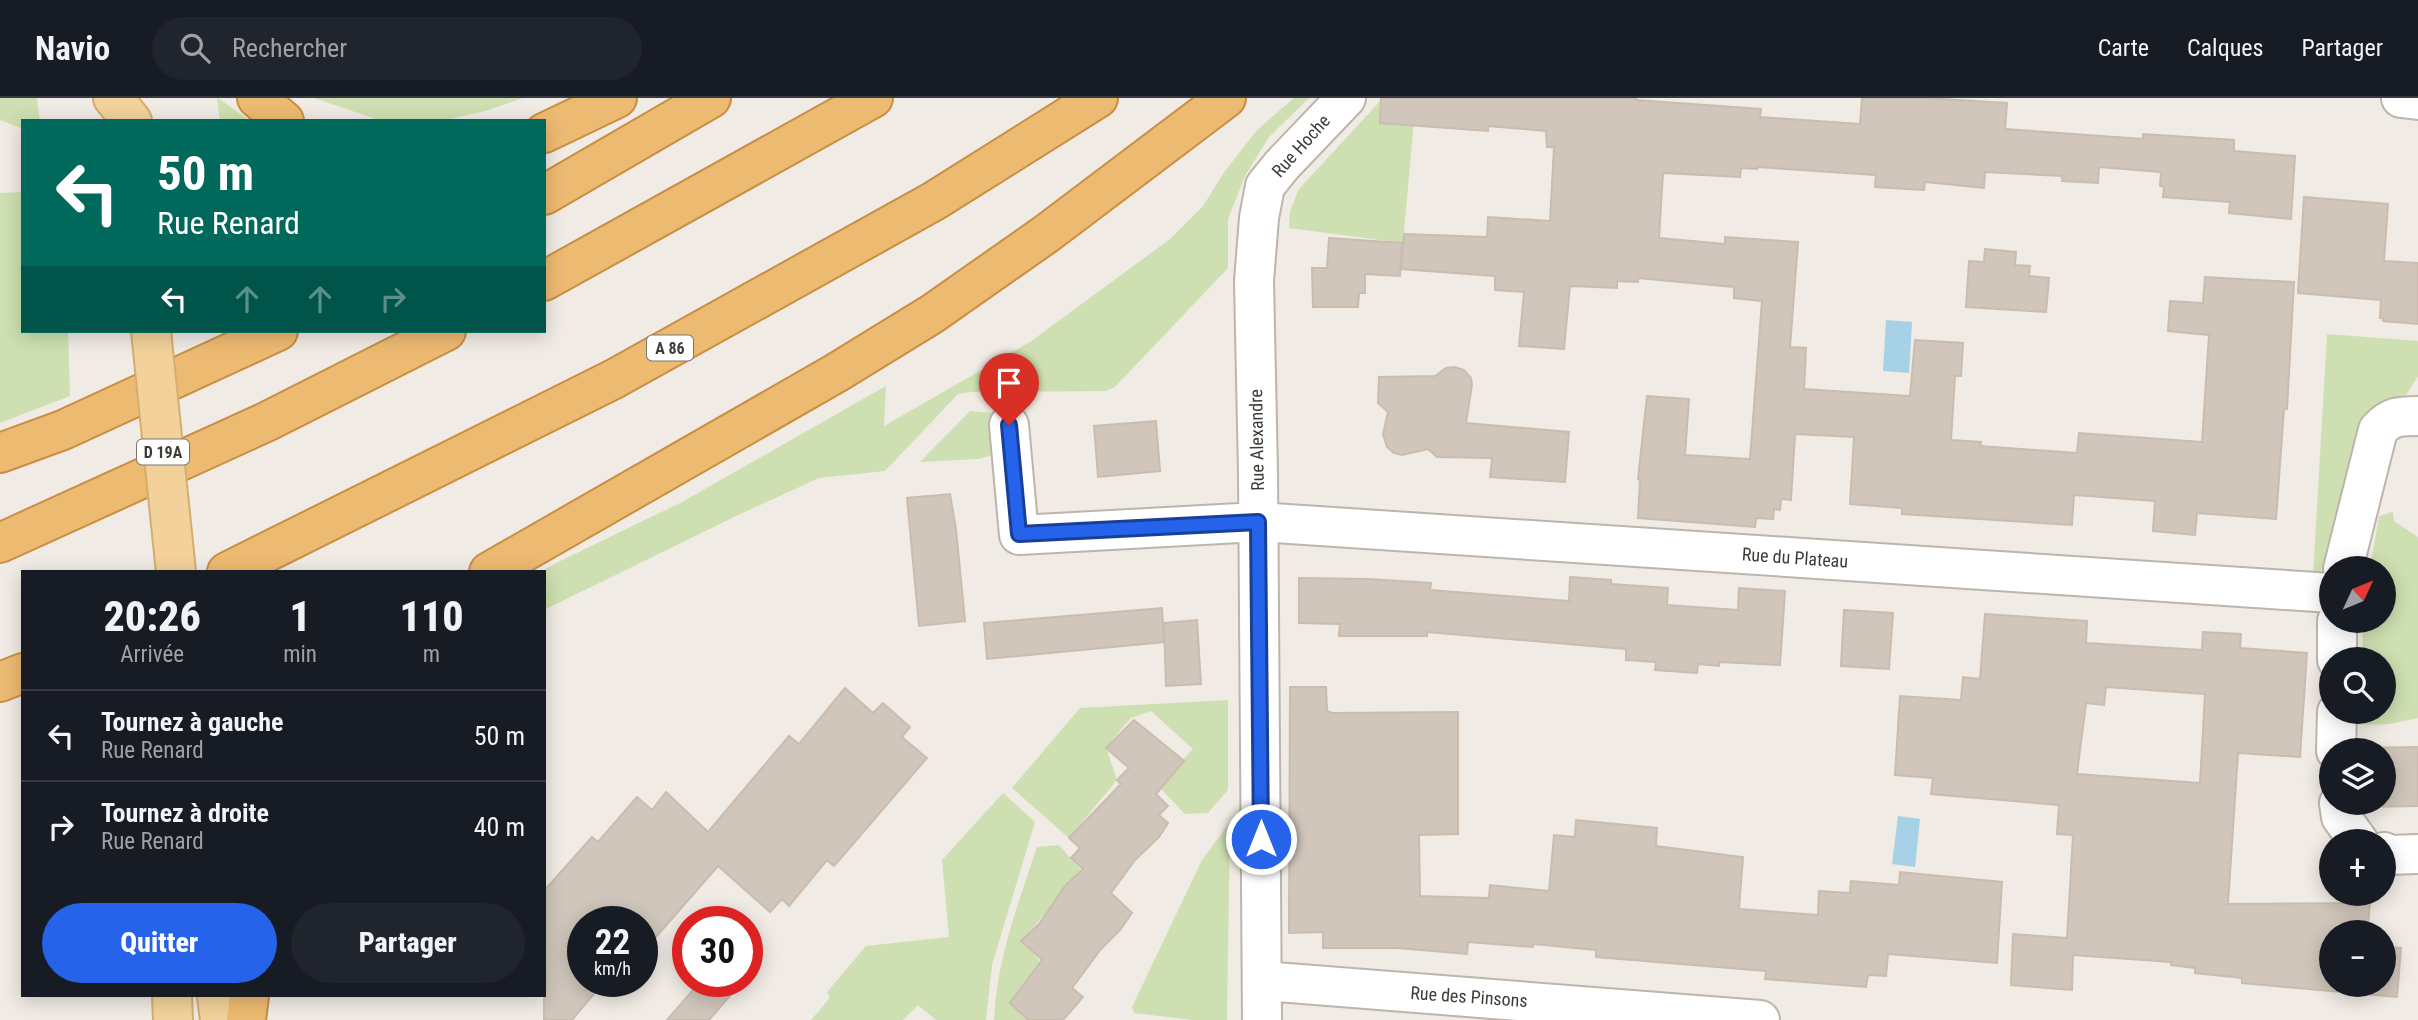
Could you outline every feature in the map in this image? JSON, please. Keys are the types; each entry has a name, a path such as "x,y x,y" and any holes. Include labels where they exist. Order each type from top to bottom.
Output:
{"highway":[{"path":"257,98 282,119"},
{"path":"546,132 617,98"},
{"path":"546,193 711,98"},
{"path":"546,280 873,98"},
{"name":"A 86","path":"231,570 614,379 934,201 1098,98"},
{"path":"492,570 836,373 932,314 1046,234 1226,98"},
{"path":"0,453 63,430 274,333"},
{"path":"0,543 266,422 442,333"},
{"path":"0,682 21,674"},
{"path":"246,1020 249,997"}],"main road":[{"path":"113,98 130,119"},
{"path":"132,98 132,119"},
{"name":"D 19A","path":"151,333 176,570"},
{"path":"172,997 173,1020"},
{"path":"217,997 220,1020"}],"street":[{"name":"Rue Hoche","path":"1254,281 1259,218 1265,186 1346,98"},
{"path":"2401,98 2418,100"},
{"name":"Rue Alexandre","path":"1254,281 1262,1020"},
{"path":"2346,556 2378,430 2387,421 2401,416 2418,416"},
{"name":"Rue du Plateau","path":"1009,425 1019,534 1258,522 2319,592"},
{"path":"2396,855 2418,854"},
{"name":"Rue des Pinsons","path":"1263,981 1611,1014 1760,1020"}],"green space":[{"path":"0,98 37,98 40,119 21,119 21,128 0,120"},
{"path":"217,98 247,119 220,119"},
{"path":"314,98 523,98 450,119 376,119"},
{"path":"1294,98 1309,98 1269,137 1245,176 1228,219 1228,268 1115,387 1105,391 958,394 885,471 819,478 546,609 544,570 554,564 682,502 886,386 884,426 1030,342 1170,239 1203,206 1225,171 1257,130"},
{"path":"1383,98 1416,98 1403,243 1289,228 1290,211 1299,189"},
{"path":"21,192 21,333 68,333 70,396 0,423 0,193"},
{"path":"2327,334 2418,341 2418,376 2399,406 2328,556 2319,556 2319,573 2313,576"},
{"path":"970,411 994,413 997,454 978,459 920,462"},
{"path":"2393,512 2394,521 2418,537 2418,718 2396,723 2396,647 2362,647 2363,634 2396,634 2396,556 2372,556 2379,516"},
{"path":"1228,700 1228,790 1208,813 1185,814 1158,786 1193,749 1151,711 1131,718 1106,747 1117,780 1069,838 1012,788 1080,708"},
{"path":"1003,793 1035,822 992,965 986,1020 936,1020 918,1005 903,1020 811,1020 830,998 827,992 866,946 949,937 942,860"},
{"path":"1230,822 1227,1020 1192,1020 1134,1013 1132,1007 1202,860"},
{"path":"1059,845 1081,870 1022,941 1042,964 1010,1003 1030,1020 994,1020 1004,953 1037,847"}],"water":[{"path":"1886,320 1912,322 1909,373 1883,371"},
{"path":"1898,816 1920,819 1915,867 1892,864"}],"building":[{"path":"1381,98 1636,98 1761,109 1760,117 1860,124 1862,98 1926,98 2007,103 2005,129 2143,139 2143,134 2234,140 2234,151 2295,156 2291,219 2229,213 2230,202 2163,197 2164,187 2160,186 2161,172 2099,167 2098,183 2062,181 2062,176 1985,172 1984,188 1925,182 1924,190 1875,187 1876,175 1757,167 1741,168 1740,177 1663,173 1659,238 1725,244 1725,237 1798,242 1790,347 1806,348 1804,389 1910,396 1915,340 1963,343 1961,376 1955,376 1951,440 1981,442 1980,446 2077,453 2079,433 2202,442 2209,335 2168,331 2170,301 2203,303 2205,277 2294,282 2287,409 2284,409 2276,519 2197,513 2195,535 2153,531 2155,501 2074,495 2072,525 1902,514 1902,508 1850,504 1854,437 1795,434 1791,500 1781,499 1780,510 1774,509 1773,519 1756,518 1755,527 1638,518 1638,479 1647,396 1689,399 1685,455 1750,459 1762,301 1734,298 1734,287 1638,278 1638,282 1617,281 1617,288 1570,286 1564,349 1519,346 1524,292 1495,290 1495,276 1401,269 1404,234 1487,237 1488,217 1550,221 1554,147 1547,147 1546,131 1488,126 1488,131 1380,123"},
{"path":"2304,197 2388,204 2384,261 2418,263 2418,324 2383,321 2383,318 2380,318 2381,300 2298,293"},
{"path":"1329,238 1402,243 1400,276 1365,274 1365,293 1359,293 1358,307 1313,307 1312,268 1327,268"},
{"path":"1985,249 2016,252 2015,265 2030,266 2029,276 2049,278 2046,312 1966,307 1969,261 1984,262"},
{"path":"1446,368 1464,370 1471,378 1466,423 1569,432 1565,482 1490,477 1492,458 1437,457 1428,449 1402,455 1387,447 1383,434 1388,412 1378,403 1379,377 1435,376"},
{"path":"1156,421 1160,471 1098,477 1094,426"},
{"path":"950,494 965,621 919,626 907,498"},
{"path":"1570,577 1611,580 1611,584 1668,588 1667,605 1738,610 1739,588 1785,591 1780,665 1719,662 1719,666 1698,664 1697,673 1655,670 1656,662 1626,660 1626,649 1427,632 1427,636 1339,636 1340,624 1299,623 1299,578 1431,583 1430,590 1569,601"},
{"path":"1162,608 1164,642 987,659 984,623"},
{"path":"1844,610 1893,613 1889,669 1841,666"},
{"path":"1985,614 2087,621 2086,643 2202,650 2203,632 2241,634 2240,648 2307,653 2300,757 2238,753 2228,904 2370,906 2368,920 2319,920 2319,990 2242,983 2242,978 2195,973 2195,968 2171,965 2171,962 2073,955 2072,990 2011,985 2013,934 2067,938 2073,835 2057,834 2059,805 1931,794 1933,778 1895,775 1900,696 1961,700 1963,677 1980,679","holes":["2106,687 2205,694 2200,783 2077,774 2086,703 2104,705"]},
{"path":"1197,620 1201,684 1166,686 1164,623"},
{"path":"1290,687 1326,687 1327,711 1333,713 1458,712 1458,834 1419,835 1420,896 1489,898 1490,885 1549,891 1554,835 1575,837 1576,820 1657,828 1656,846 1743,857 1739,909 1818,915 1819,891 1850,893 1851,881 1899,885 1900,872 2002,882 1997,963 1888,954 1886,976 1868,975 1866,987 1765,979 1766,971 1596,957 1596,950 1533,944 1533,947 1468,942 1467,954 1397,948 1323,948 1323,932 1289,933"},
{"path":"845,688 873,713 883,703 910,727 902,737 927,758 834,866 827,860 789,906 782,899 770,912 718,866 683,906 672,906 672,919 658,935 658,906 567,906 567,997 591,997 572,1020 544,1020 546,889 592,837 598,842 637,797 652,810 666,792 708,832 789,736 799,744"},
{"path":"1134,720 1184,761 1156,794 1168,806 1159,815 1168,823 1159,837 1135,860 1111,893 1132,913 1072,988 1083,997 1063,1020 1028,1020 1010,1003 1042,960 1021,941 1039,924 1065,886 1083,869 1071,858 1080,848 1069,838 1121,784 1117,780 1129,768 1106,748"},
{"path":"2396,747 2418,747 2418,806 2396,806"},
{"path":"2396,948 2401,948 2396,997"},
{"path":"687,997 729,997 709,1020 667,1020"}],"route":[{"path":"1009,425 1019,534 1258,522 1261,839"}]}
